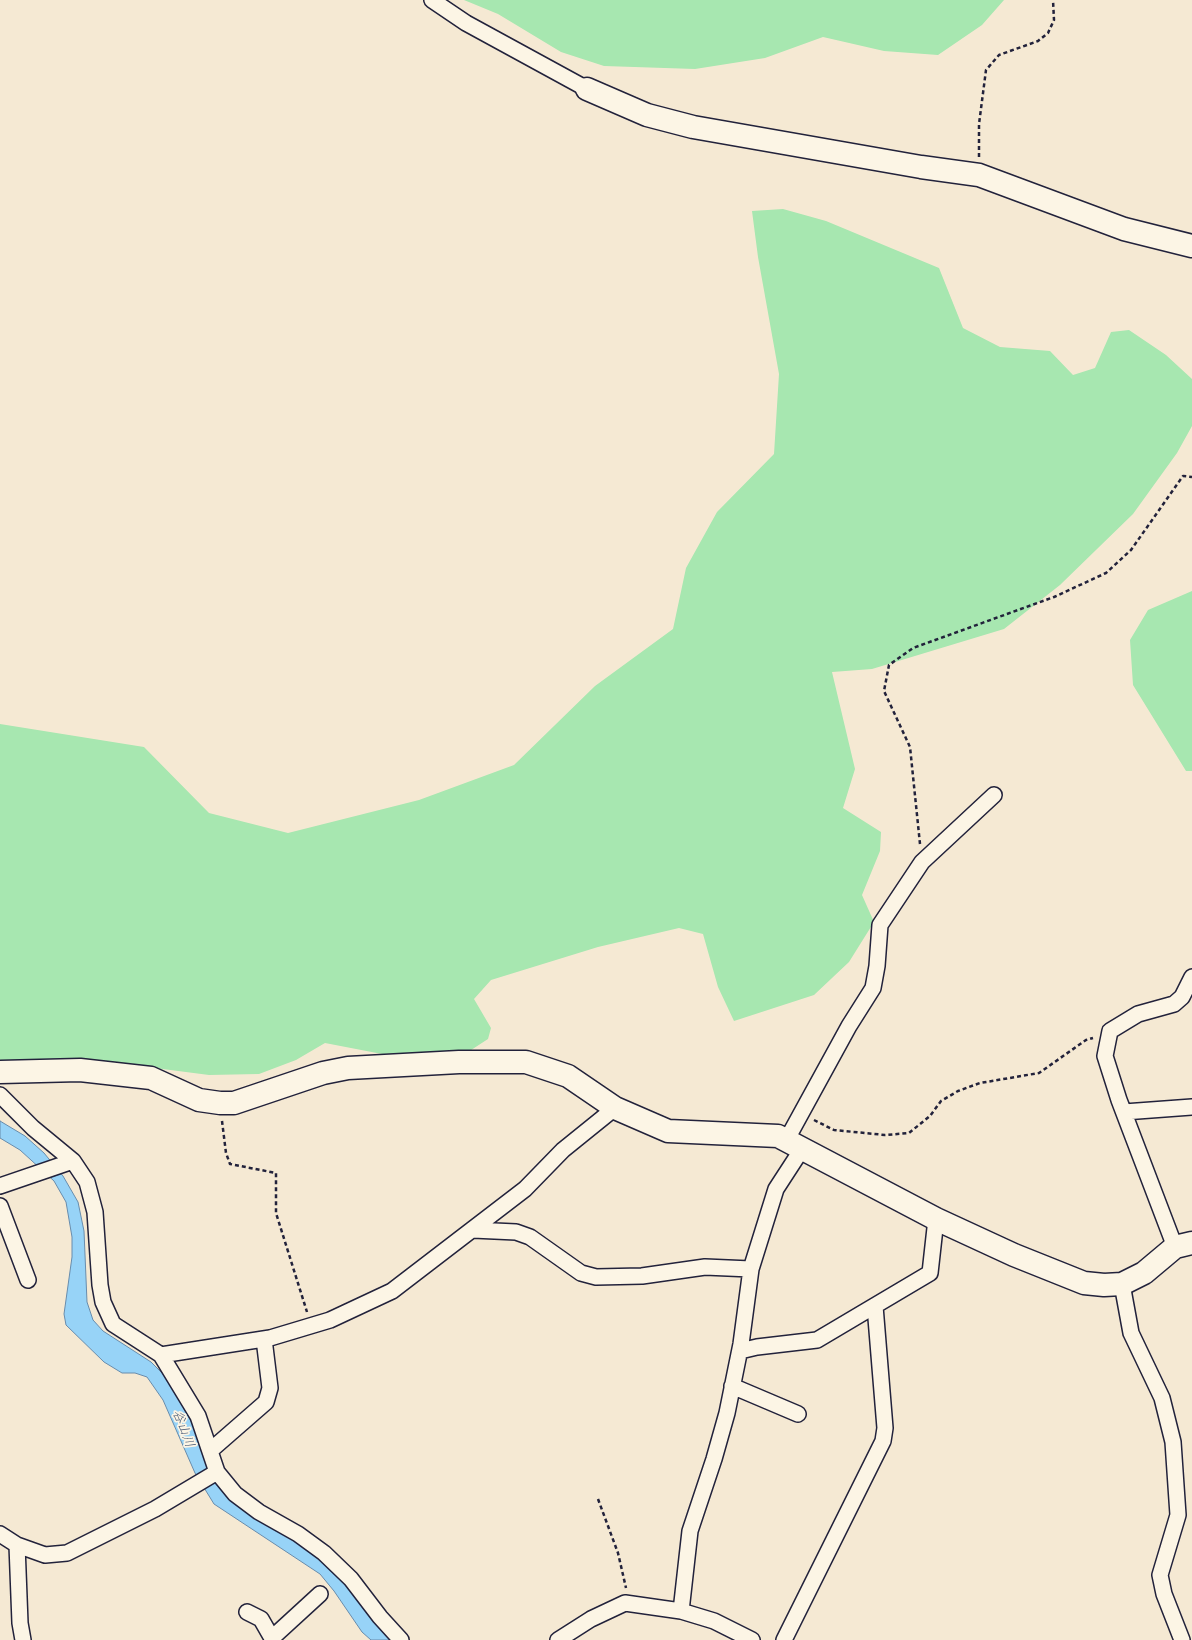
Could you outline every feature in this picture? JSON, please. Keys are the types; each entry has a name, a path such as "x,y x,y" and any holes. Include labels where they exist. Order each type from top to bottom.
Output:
{"street":[{"path":"432,0 466,23 587,89 647,115 693,127 914,166 980,175 1124,229 1192,246"},
{"path":"681,1611 690,1531 714,1459 732,1386 740,1351 751,1269 776,1189 794,1145 802,1113 849,1026 872,988 877,966 880,925 922,862 994,795"},
{"path":"0,1072 80,1070 151,1078 199,1100 234,1103 323,1073 348,1068 459,1062 526,1062 568,1076 615,1108 668,1131 778,1136 936,1219 1014,1255 1084,1283 1104,1285 1122,1284 1144,1273 1183,1245 1124,1112 1105,1056 1110,1031 1138,1014 1174,1004 1182,997 1192,976"},
{"path":"0,1095 33,1128 74,1161 87,1182 95,1212 100,1285 103,1302 113,1324 161,1355 198,1416 211,1450 217,1472 235,1494 259,1512 298,1534 324,1553 351,1579 380,1617 401,1640"},
{"path":"1124,1112 1192,1107"},
{"path":"161,1355 264,1339 312,1326 330,1320 392,1291 525,1189 563,1150 615,1108"},
{"path":"0,1186 74,1161"},
{"path":"0,1206 28,1280"},
{"path":"740,1351 757,1347 817,1340 930,1273 936,1219"},
{"path":"473,1230 516,1232 530,1237 581,1273 596,1277 642,1276 705,1267 751,1269"},
{"path":"1122,1284 1131,1333 1162,1398 1173,1442 1178,1516 1160,1575 1164,1594 1182,1640"},
{"path":"784,1640 883,1441 885,1428 875,1306"},
{"path":"211,1450 266,1402 270,1388 264,1339"},
{"path":"732,1386 798,1414"},
{"path":"0,1534 17,1545 45,1555 67,1552 155,1509 217,1472"},
{"path":"17,1545 20,1623 23,1640"},
{"path":"247,1612 261,1619 272,1639 320,1594"},
{"path":"558,1640 591,1619 625,1604 630,1604 681,1611 714,1621 752,1640"}],"path":[{"path":"980,175 979,124 986,70 999,55 1038,41 1048,33 1054,20 1052,0"},
{"path":"922,862 910,747 884,691 889,665 913,648 1054,597 1106,573 1131,550 1183,476 1192,477"},
{"path":"802,1113 834,1130 884,1135 909,1133 930,1116 941,1101 958,1091 980,1083 1039,1073 1086,1040 1110,1031"},
{"path":"220,1103 226,1153 230,1164 276,1173 276,1213 312,1326"},
{"path":"598,1499 618,1553 630,1604"}],"green space":[{"path":"464,0 1004,0 982,25 938,55 884,51 823,37 765,58 695,69 604,66 561,52 498,14"},
{"path":"783,209 826,221 939,268 963,328 1000,347 1050,351 1073,375 1095,368 1111,332 1129,330 1166,355 1192,379 1192,426 1177,453 1133,514 1060,585 1004,629 872,669 832,672 855,769 843,808 881,832 880,851 862,895 874,922 849,962 814,995 734,1021 718,987 703,934 679,928 598,947 491,980 474,999 491,1028 488,1039 468,1052 382,1054 325,1043 296,1060 259,1074 209,1075 155,1068 0,1063 0,724 144,747 209,813 288,833 419,800 514,765 595,686 673,629 686,568 717,512 774,454 779,374 758,257 752,211"},
{"path":"1192,591 1192,771 1186,771 1133,685 1130,640 1148,610"}],"water":[{"name":"谷山川","path":"0,1121 25,1136 44,1153 63,1176 78,1202 84,1231 87,1302 93,1320 103,1331 151,1362 169,1380 192,1423 207,1462 337,1574 393,1640 371,1640 362,1632 334,1591 320,1574 214,1504 195,1473 163,1400 147,1377 135,1373 122,1373 104,1362 66,1325 64,1314 72,1257 72,1237 66,1202 54,1181 20,1150 0,1138"}]}
